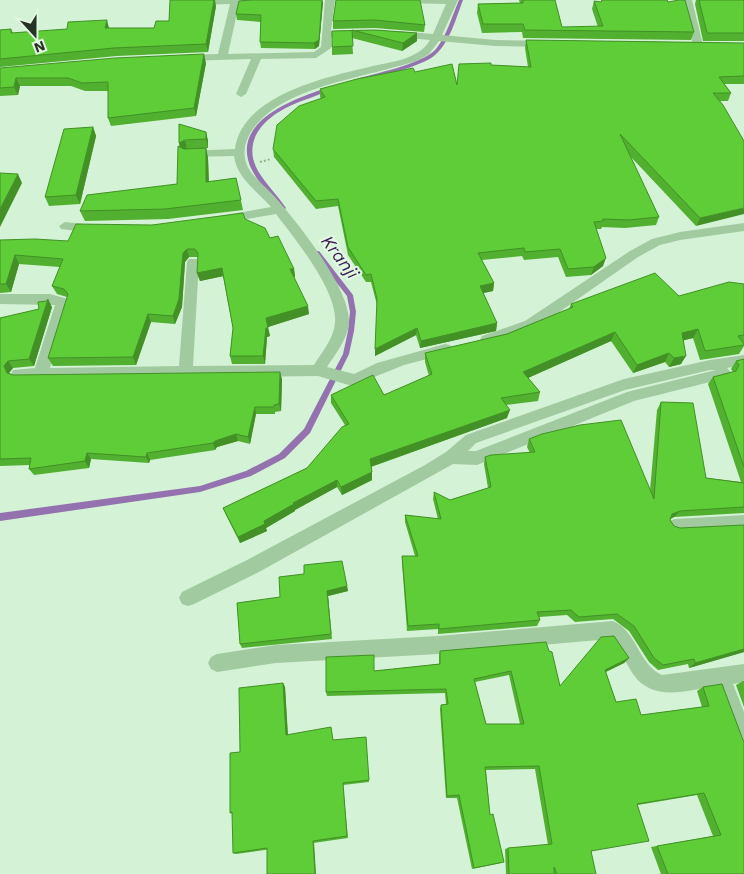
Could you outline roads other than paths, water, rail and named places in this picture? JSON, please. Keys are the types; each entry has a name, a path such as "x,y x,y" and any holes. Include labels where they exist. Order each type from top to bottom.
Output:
{"street":[{"path":"188,2 275,0"},
{"path":"175,58 316,54 326,48 330,0"},
{"path":"321,371 342,323 341,307 314,258 279,210 241,165 240,152 244,132 262,111 277,101 296,93 418,56 430,48 439,38 452,1 402,0"},
{"path":"687,0 698,45"},
{"path":"223,56 235,1"},
{"path":"326,34 366,33"},
{"path":"384,34 495,43 553,44"},
{"path":"241,94 257,56"},
{"path":"187,154 240,152"},
{"path":"208,222 279,210"},
{"path":"65,226 108,230"},
{"path":"475,342 530,325 634,254 656,242 699,233 744,227"},
{"path":"186,370 193,262"},
{"path":"0,299 50,299 63,302 40,373"},
{"path":"18,374 186,370 321,371 357,379 382,367 403,360 458,346"},
{"path":"188,598 430,470 451,457 471,439 624,385 702,367 744,360"},
{"path":"451,457 477,458 632,396 716,374 744,370"},
{"path":"675,526 744,522"},
{"path":"216,663 276,654 438,645 614,630 624,642 645,677 654,682 662,684 744,673"},
{"path":"721,676 744,736"}],"waterway":[{"name":"Kranji","path":"355,81 407,66 432,55 446,37 461,0"},
{"name":"Kranji","path":"283,208 253,166 250,145 254,133 274,113 302,98 328,89"},
{"name":"Kranji","path":"0,517 200,489 248,474 282,456 307,431 346,354 351,331 353,312 350,295 317,253"}]}
